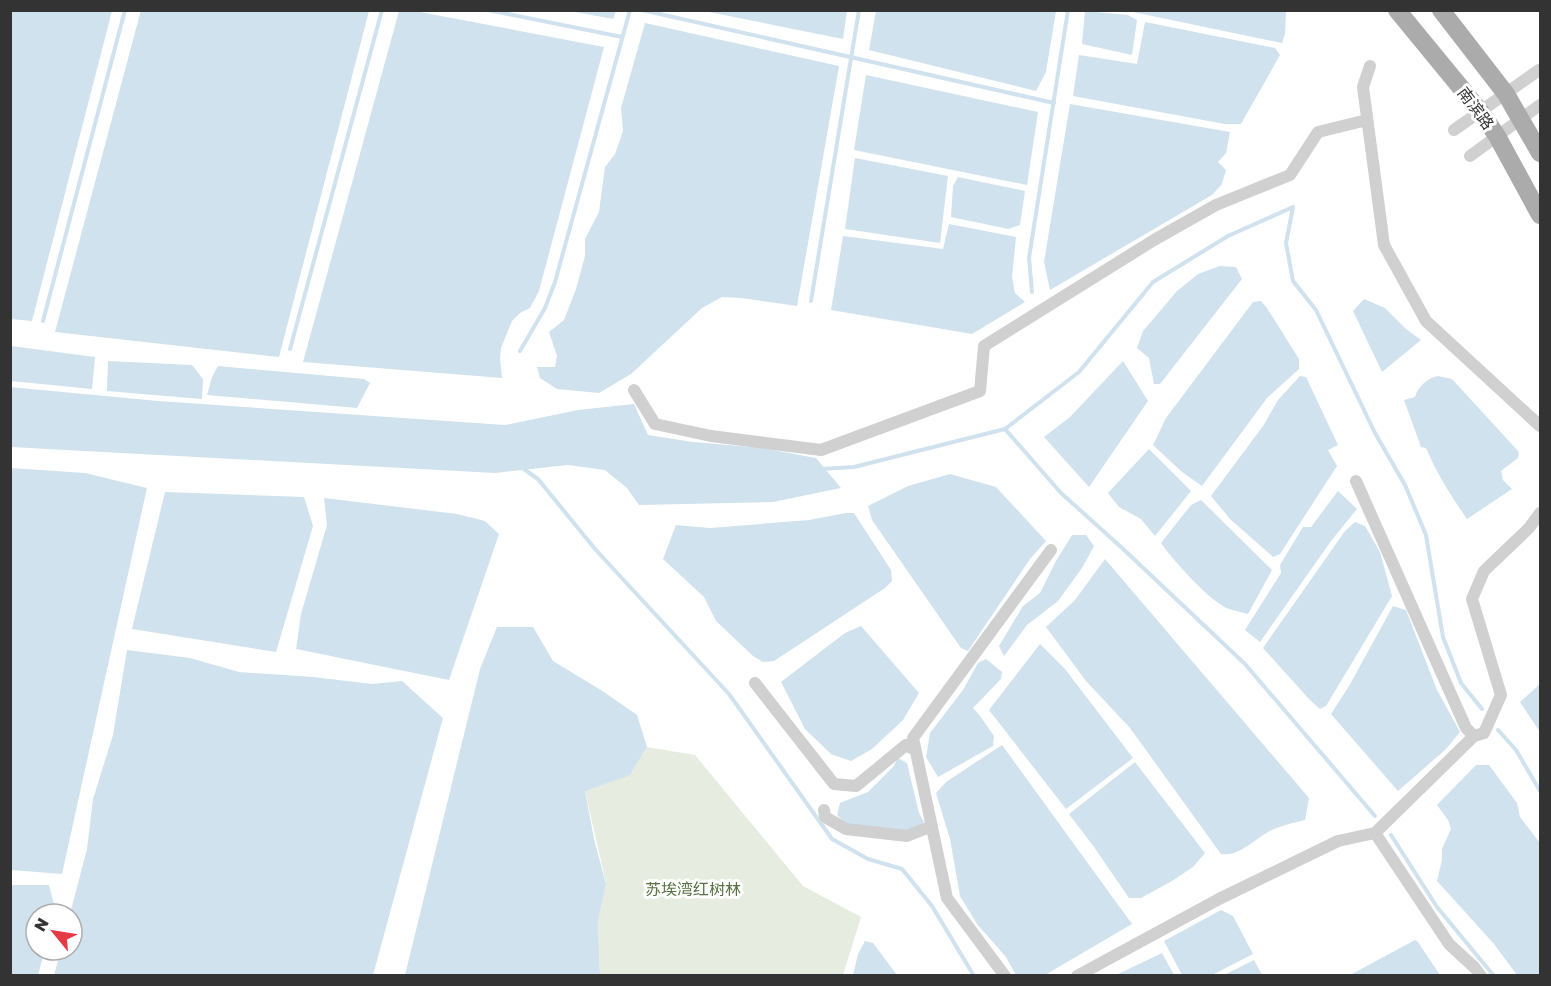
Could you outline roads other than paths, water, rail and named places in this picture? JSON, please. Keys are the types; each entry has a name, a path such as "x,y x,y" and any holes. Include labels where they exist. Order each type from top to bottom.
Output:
{"main road":[{"name":"南滨路","path":"1396,10 1480,111 1497,136 1540,215"},
{"name":"南滨路","path":"1441,10 1506,94 1540,153"}],"street":[{"path":"1370,66 1363,87 1384,245 1426,321 1540,426"},
{"path":"1454,130 1539,70"},
{"path":"1470,156 1540,105"},
{"path":"634,390 656,424 711,436 821,450 980,391 984,346 1154,240 1216,205 1290,175 1317,132 1367,120"},
{"path":"1356,481 1466,728 1474,736"},
{"path":"1077,975 1218,899 1338,841 1375,833 1474,736 1484,733 1502,695 1472,599 1484,571 1529,528 1540,513"},
{"path":"1005,975 947,898 913,738 1052,550"},
{"path":"754,683 834,784 856,786 906,745 915,750"},
{"path":"825,810 825,817 846,829 908,836 932,826"},
{"path":"1375,833 1449,944 1481,975"}],"water":[{"path":"11,10 112,11 32,321 11,319"},
{"path":"141,10 369,11 279,357 55,332"},
{"path":"847,10 843,39 704,11"},
{"path":"399,11 415,11 604,47 539,291 530,308 520,313 512,321 501,348 502,378 303,362"},
{"path":"570,11 616,11 613,19"},
{"path":"876,11 1056,11 1046,72 1036,91 869,50"},
{"path":"1085,11 1128,15 1137,20 1132,55 1082,44"},
{"path":"1128,11 1286,11 1285,34 1282,43"},
{"path":"1145,22 1275,48 1280,55 1241,124 1225,124 1073,96 1079,55 1137,64"},
{"path":"645,23 839,66 797,306 722,297 702,308 631,374 599,393 557,389 540,378 537,367 555,367 557,356 549,332 564,320 576,289 585,256 585,239 599,212 605,167 615,154 623,131 621,108"},
{"path":"866,75 1038,112 1027,185 854,150"},
{"path":"1070,104 1230,132 1226,153 1218,162 1226,170 1222,184 1212,195 1050,290 1044,262"},
{"path":"855,158 948,176 940,243 845,229"},
{"path":"958,177 1025,191 1020,225 1008,229 951,217 953,186"},
{"path":"949,224 1016,237 1012,277 1015,293 1025,302 972,334 831,310 843,236 943,249"},
{"path":"1220,266 1236,267 1242,279 1160,384 1154,384 1149,358 1137,348 1143,331 1177,291 1198,274"},
{"path":"1364,299 1385,308 1421,340 1382,372 1353,311"},
{"path":"1261,301 1299,359 1299,369 1267,398 1202,486 1182,472 1153,445 1166,418 1253,302"},
{"path":"11,346 95,357 92,389 11,381"},
{"path":"108,361 192,365 203,379 202,399 107,391"},
{"path":"1123,361 1148,401 1089,487 1044,437 1070,417"},
{"path":"218,366 364,379 370,383 357,408 207,395"},
{"path":"1300,376 1306,377 1338,445 1328,450 1337,466 1280,554 1273,557 1230,519 1211,496 1263,426 1278,400"},
{"path":"1438,376 1452,379 1519,452 1518,458 1501,471 1503,480 1512,489 1467,519 1445,485 1426,448 1421,447 1404,400 1415,397 1424,384"},
{"path":"10,387 158,401 505,425 578,410 634,404 648,435 693,442 763,448 816,458 841,488 773,502 639,505 627,488 605,470 568,465 495,473 11,447"},
{"path":"1149,449 1191,491 1155,536 1141,519 1119,507 1108,493"},
{"path":"11,468 85,473 147,488 62,874 11,870"},
{"path":"950,474 996,487 1046,541 1030,559 968,651 961,648 872,520 868,506 908,486"},
{"path":"1338,491 1357,509 1331,541 1260,642 1245,630 1281,573 1280,565 1303,527 1311,527"},
{"path":"165,492 304,497 313,526 276,652 132,629"},
{"path":"324,498 457,514 485,521 499,534 449,680 296,649 301,614 327,525"},
{"path":"1201,500 1272,570 1248,614 1221,605 1202,590 1161,543 1191,505"},
{"path":"854,513 891,570 892,581 885,588 774,661 763,662 753,656 716,621 704,597 663,559 676,525 710,528 809,520"},
{"path":"1355,522 1365,526 1380,552 1392,596 1326,706 1320,709 1263,648 1345,531"},
{"path":"1072,535 1086,535 1094,546 1082,568 1058,601 1027,625 1004,656 999,646 1023,606 1040,593"},
{"path":"1105,559 1309,798 1305,820 1272,830 1234,853 1221,854 1130,728 1086,681 1046,627 1075,600"},
{"path":"1393,606 1406,610 1437,690 1460,732 1446,749 1398,791 1331,714"},
{"path":"861,626 919,693 903,720 872,749 851,761 831,754 805,729 781,682 845,633"},
{"path":"497,627 533,627 553,661 637,715 647,747 630,775 585,791 606,884 598,922 600,975 405,975 480,669"},
{"path":"1040,644 1065,669 1133,758 1066,809 989,710"},
{"path":"127,650 190,658 239,672 372,684 402,681 443,718 373,975 54,975 58,962 84,962 84,902 73,902 87,849 93,799 113,735"},
{"path":"986,659 1002,672 1001,679 973,708 994,736 993,746 938,777 926,757 930,733 963,690 978,663"},
{"path":"1540,684 1540,732 1520,702"},
{"path":"1002,745 1132,924 1045,975 1016,975 1006,957 977,924 960,896 950,839 936,793 946,782"},
{"path":"898,758 907,763 919,813 924,822 908,834 873,826 859,828 845,823 837,815 840,803 868,792 893,767"},
{"path":"1135,762 1205,853 1193,867 1172,881 1141,898 1129,898 1069,814"},
{"path":"1476,765 1489,765 1517,803 1520,817 1540,843 1540,975 1517,975 1494,944 1437,881 1442,849 1451,829 1448,820 1437,805"},
{"path":"11,885 49,885 53,902 24,902 24,962 42,962 38,975 11,975"},
{"path":"1221,910 1233,916 1253,954 1212,975 1182,975 1164,941"},
{"path":"1415,940 1440,975 1350,975"},
{"path":"865,941 873,943 897,975 853,975 858,954"},
{"path":"1162,953 1174,975 1116,975"},
{"path":"1254,960 1262,975 1224,975"}],"waterway":[{"path":"43,321 125,10"},
{"path":"290,349 382,10"},
{"path":"488,10 622,37"},
{"path":"520,351 545,308 555,282 630,10"},
{"path":"642,10 1054,103"},
{"path":"811,301 859,10"},
{"path":"1032,292 1029,258 1068,10"},
{"path":"1005,429 1079,372 1153,282 1228,236 1293,207 1286,243 1293,281 1316,310 1375,433 1405,485 1426,535 1443,637 1461,683 1482,709"},
{"path":"821,469 854,467 1005,429 1061,493 1245,664 1375,816"},
{"path":"521,467 538,479 595,549 729,694 832,839 868,859 902,869 932,906 974,976"},
{"path":"1498,730 1516,750 1540,791"},
{"path":"1391,835 1437,907 1494,976"}],"park label":[{"name":"苏埃湾红树林","path":"693,889"}]}
